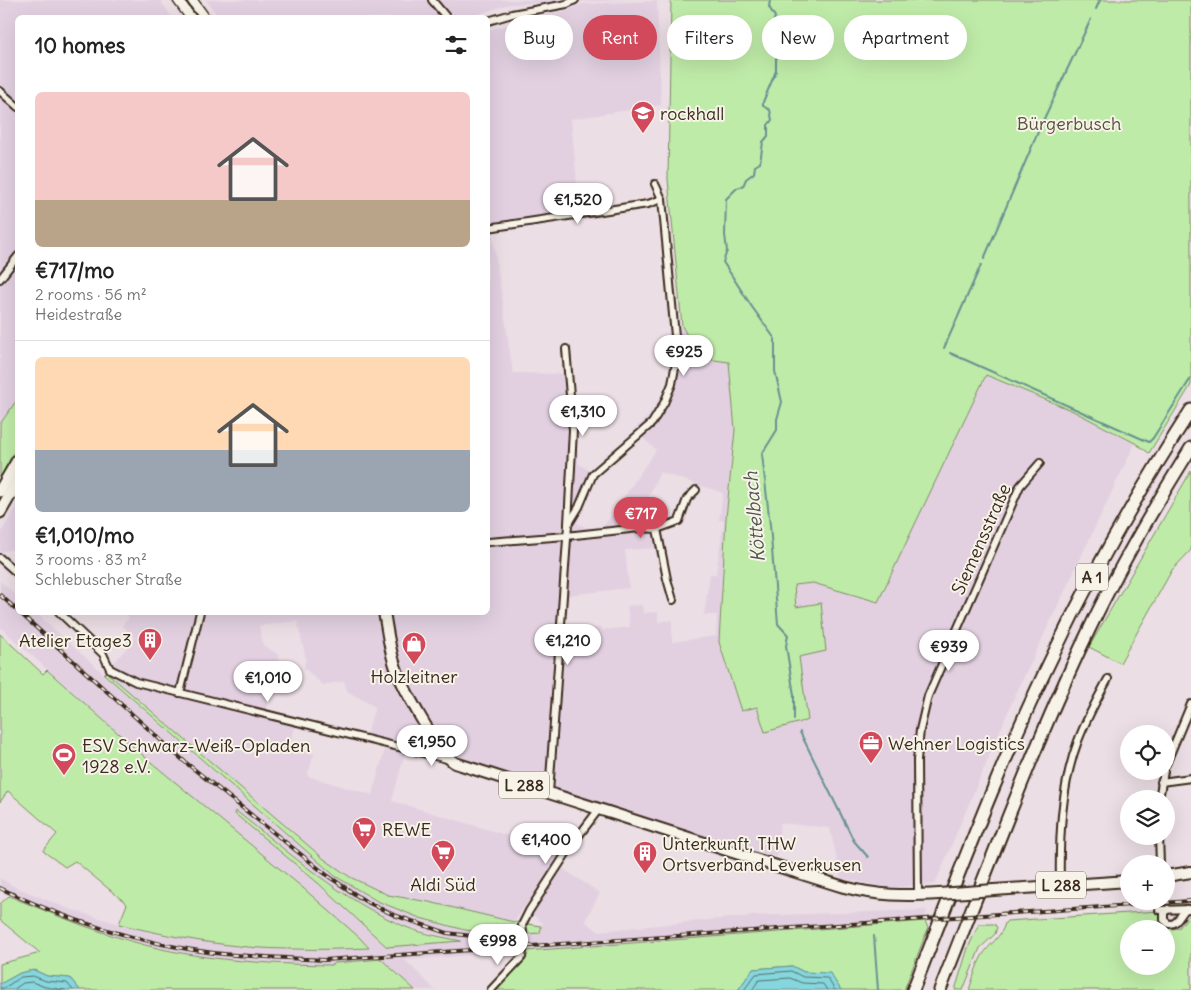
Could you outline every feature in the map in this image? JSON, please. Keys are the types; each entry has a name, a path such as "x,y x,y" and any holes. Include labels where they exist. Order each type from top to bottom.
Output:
{"highway":[{"name":"A 1","path":"913,990 983,812 1054,651 1113,538 1191,410"},
{"name":"A 1","path":"940,990 1031,761 1076,658 1129,553 1191,448"},
{"path":"0,491 15,465"},
{"path":"0,512 15,486"}],"main road":[{"path":"178,0 189,15"},
{"path":"192,0 203,15"},
{"path":"385,615 394,664 436,741 450,760"},
{"name":"L 288","path":"450,760 672,834 867,893 918,895 1120,882"},
{"path":"1175,875 1191,872"}],"street":[{"path":"432,0 444,15"},
{"path":"490,20 512,14 567,4 575,0"},
{"path":"0,91 15,104"},
{"path":"568,525 579,507 593,474 652,423 664,404 672,384 677,357 662,199 655,184"},
{"path":"490,228 648,204 662,199"},
{"path":"0,279 15,260"},
{"path":"549,793 573,430 566,349"},
{"name":"Siemensstraße","path":"918,895 918,760 920,730 928,696 1020,486 1040,463"},
{"path":"490,542 639,528 657,529 679,521 687,499 696,490"},
{"path":"657,529 666,579 673,600"},
{"path":"0,558 15,571"},
{"path":"62,615 103,654 110,669 136,682 296,720 450,760"},
{"path":"180,693 199,615"},
{"path":"1060,886 1062,821 1072,763 1084,725 1108,679"},
{"path":"1175,742 1191,704"},
{"path":"420,752 436,741"},
{"path":"1160,790 1161,782 1191,778"},
{"path":"522,932 522,925 529,911 571,846 599,809"},
{"path":"1175,909 1189,909"},
{"path":"1167,910 1164,913 1164,920 1169,924 1173,924 1182,913 1189,909"},
{"path":"491,990 522,957 523,951"}],"shaded area":[{"path":"0,0 160,0 171,15 15,15 15,404 0,424"},
{"path":"206,0 633,0 510,4 475,15 217,15"},
{"path":"657,1 661,105 571,119 580,217 492,231 513,373 571,374 578,463 597,476 577,523 587,528 602,529 656,450 634,430 649,416 665,389 671,369 670,333 682,326 699,357 730,362 735,430 725,520 719,642 741,711 757,706 799,656 820,603 796,607 794,585 813,583 878,601 986,375 1073,411 1135,443 1013,700 935,884 890,888 841,878 830,828 780,823 777,857 557,791 405,752 392,801 563,852 514,922 429,902 388,895 350,877 324,859 106,672 135,638 122,625 129,618 127,615 490,615 490,30 505,26 505,60 573,60 573,15 549,15 583,4","holes":["660,472 723,493 719,520 724,520 716,574 710,574 704,615 717,615 716,636 672,642 672,620 658,622 658,612 643,613 642,605 627,606 630,627 602,630 602,627 565,632 569,595 629,588 625,550 657,548 652,524 636,525","297,621 306,658 304,668 323,685 344,681 347,691 375,707 364,743 385,749 372,795 307,776 314,754 289,747 300,718 266,709 279,655 263,645 259,626"]},
{"path":"15,510 15,548 0,552 0,534"},
{"path":"0,581 15,594 15,615 38,615 145,711 335,876 377,901 420,918 465,930 540,933 543,923 530,912 560,867 600,893 585,921 598,931 750,916 927,910 925,921 405,960 435,990 415,990 381,959 335,963 331,965 220,960 150,946 84,927 0,891 0,878 13,886 69,909 161,935 292,950 368,948 303,888 146,758 0,627","holes":["236,811 315,874 372,911 408,927 459,940 387,947 318,883 235,814"]}],"green space":[{"name":"Bürgerbusch","path":"671,0 1191,0 1191,385 1149,453 1135,443 1073,411 986,375 878,602 813,583 794,585 796,607 821,603 826,651 799,657 808,720 765,732 757,707 741,711 719,642 726,518 735,430 729,362 699,358 682,326 668,179 670,60 752,60 752,15 671,15"},
{"path":"15,403 15,451 0,478 0,424"},
{"path":"1191,471 1191,550 1172,570 1120,663 1089,647"},
{"path":"0,634 43,674 47,670 146,758 303,888 369,948 270,949 227,945 162,934 119,924 127,904 75,861 65,867 43,851 57,834 8,791 0,802"},
{"path":"106,672 324,859 350,877 388,895 541,926 540,933 510,935 465,930 420,918 377,901 335,876 104,674"},
{"path":"236,811 317,875 382,916 406,927 461,941 387,947 318,883 235,814"},
{"path":"9,896 113,936 149,946 194,955 262,963 331,965 335,963 381,959 415,990 80,990 70,978 47,976 34,970 20,973 0,984 0,964 40,953 0,920 0,904"},
{"path":"1159,911 1160,920 1120,920 1120,975 1175,975 1175,929 1179,928 1191,913 1191,990 969,990 982,956 998,936 1007,921"},
{"path":"925,921 928,928 904,990 841,990 830,974 804,972 792,966 753,969 738,990 496,990 526,959 525,951"},
{"path":"979,924 994,924 997,927 995,934 980,948 963,990 955,990 968,948"}],"water":[{"path":"792,966 804,972 830,973 841,990 738,990 753,969"},
{"path":"34,970 47,976 70,978 80,990 0,990 0,984 20,973"}],"waterway":[{"name":"Köttelbach","path":"770,0 769,7 775,17 772,27 786,51 776,58 776,71 763,102 763,106 770,110 772,120 768,125 768,136 763,142 760,163 755,166 754,173 746,179 743,186 737,188 726,199 725,235 727,251 723,262 775,339 775,371 782,402 777,419 777,430 762,454 778,624 788,635 786,646 794,695 794,720"},
{"path":"1096,9 1100,0"},
{"path":"984,259 1041,125 1091,19"},
{"path":"944,348 981,265"},
{"path":"950,353 1149,442 1191,378"},
{"name":"Köttelbach","path":"800,732 854,841 868,857"},
{"name":"Köttelbach","path":"874,936 878,990"}],"tunnel":[{"path":"523,932 523,951"}],"railway":[{"path":"0,595 15,608"},
{"path":"22,615 185,762 328,876 365,901 394,915 447,933 524,941"},
{"path":"0,888 77,920 160,944 214,953 324,960 1191,901"}],"place":[{"name":"rockhall","path":"643,134"},
{"name":"Atelier Etage3","path":"150,661"},
{"name":"Holzleitner","path":"414,665"},
{"name":"Wehner Logistics","path":"871,764"},
{"name":"ESV Schwarz-Weiß-Opladen 1928 e.V.","path":"64,776"},
{"name":"REWE","path":"364,850"},
{"name":"Aldi Süd","path":"443,873"},
{"name":"Unterkunft, THW Ortsverband Leverkusen","path":"645,874"}]}
